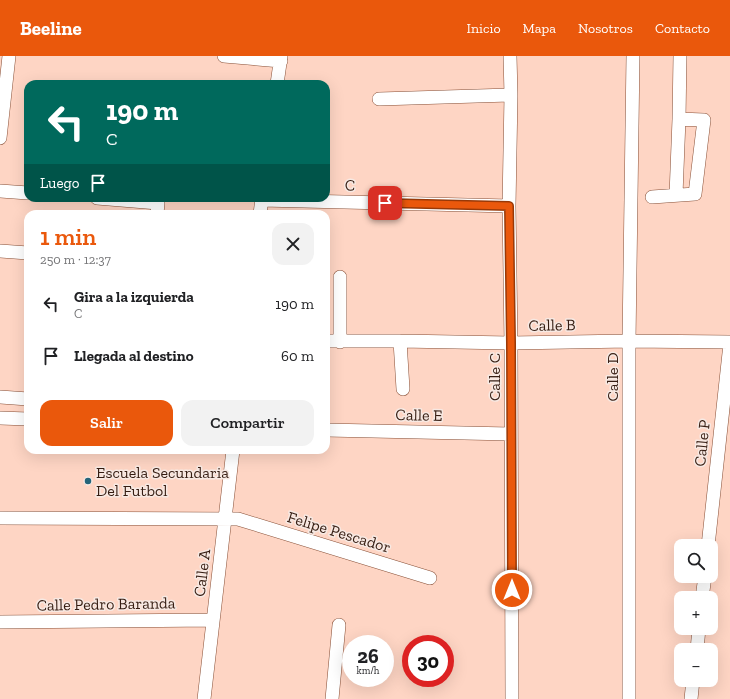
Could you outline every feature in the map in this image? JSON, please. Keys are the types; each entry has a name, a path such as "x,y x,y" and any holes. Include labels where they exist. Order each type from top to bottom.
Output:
{"street":[{"path":"0,138 9,56"},
{"path":"224,56 281,58 278,80"},
{"name":"Calle C","path":"510,56 511,95 509,206 512,699"},
{"name":"Calle D","path":"629,699 630,341 634,56"},
{"path":"676,195 680,56"},
{"path":"380,99 511,95"},
{"path":"652,197 695,194 704,120 679,119"},
{"path":"0,191 24,193"},
{"name":"C","path":"330,201 509,206"},
{"path":"146,202 158,203 157,210"},
{"path":"0,251 24,253"},
{"path":"340,277 340,342"},
{"path":"400,341 403,389"},
{"name":"Calle B","path":"330,342 400,341 511,343 630,341 730,343"},
{"name":"Calle P","path":"709,539 730,343"},
{"path":"0,398 24,399"},
{"path":"0,418 24,419"},
{"name":"Calle E","path":"330,430 511,434"},
{"name":"Calle A","path":"204,699 233,454"},
{"name":"Felipe Pescador","path":"0,518 238,519 430,578"},
{"name":"Calle Pedro Baranda","path":"0,622 213,620"},
{"path":"332,699 338,625"},
{"path":"691,699 692,687"}],"place":[{"name":"Escuela Secundaria Del Futbol","path":"88,481"}],"route":[{"path":"385,203 509,206 512,590"}]}
